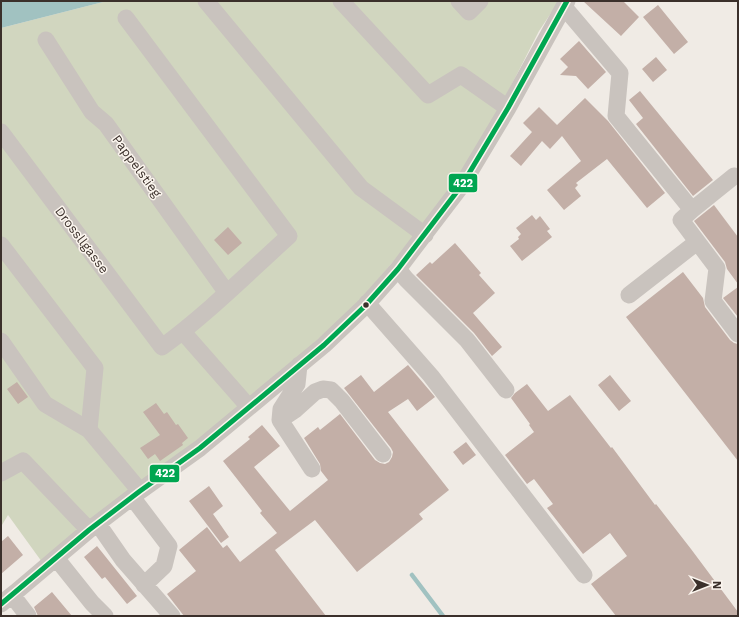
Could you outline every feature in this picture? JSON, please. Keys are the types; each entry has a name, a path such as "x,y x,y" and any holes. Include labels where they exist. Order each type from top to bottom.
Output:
{"street":[{"path":"206,1 361,188 425,235"},
{"path":"341,1 428,95 462,75 508,108"},
{"path":"459,1 469,12 480,1"},
{"path":"28,616 7,599 93,527 200,448 248,406 324,345 368,303 398,269 462,185 508,108 566,3 620,73 616,116 692,210"},
{"path":"126,18 288,236 184,332 248,406"},
{"name":"Pappelstieg","path":"46,40 92,112 106,124 227,292"},
{"name":"Drossllgasse","path":"1,132 162,347 184,332"},
{"path":"734,176 680,220 717,268 713,301 738,334"},
{"path":"629,295 697,242"},
{"path":"1,245 95,368 89,430"},
{"path":"398,269 406,279 467,340 506,390"},
{"path":"368,303 431,376 584,575"},
{"path":"1,341 45,404 89,430 136,494 169,546 164,566 144,585"},
{"path":"299,366 297,384 281,410 280,420 312,469"},
{"path":"280,420 295,410 315,392 323,389 331,390 342,401 383,454"},
{"path":"4,466 23,461 93,527 172,616"},
{"path":"56,558 92,603 105,616"}],"green space":[{"path":"107,1 559,1 539,31 493,121 459,177 405,248 354,307 285,369 228,417 103,510 42,562 8,515 2,525 1,523 1,28"}],"water":[{"path":"1,1 107,1 1,28"}],"building":[{"path":"583,1 623,1 639,17 621,36"},
{"path":"658,5 688,42 674,54 643,17"},
{"path":"579,41 606,72 588,89 576,76 560,75 568,67 560,59"},
{"path":"656,57 667,70 653,82 642,69"},
{"path":"640,91 713,180 693,196 636,124 643,118 629,100"},
{"path":"585,98 608,121 665,193 647,208 607,159 576,183 578,185 575,188 581,196 564,210 547,190 581,161 562,136 550,149 542,141 521,166 510,156 532,132 523,123 539,107 557,125"},
{"path":"714,205 738,237 738,284 727,269 725,262 694,221"},
{"path":"532,215 536,220 540,216 550,229 547,231 552,237 522,261 510,246 519,239 518,237 521,234 516,228"},
{"path":"228,227 242,243 228,255 214,240"},
{"path":"455,243 481,273 479,275 495,293 473,313 502,347 492,356 474,333 416,275 430,262 432,264"},
{"path":"683,272 703,298 705,307 730,340 738,344 738,461 626,317"},
{"path":"738,287 738,317 723,298"},
{"path":"408,365 435,397 417,411 408,399 388,412 449,490 419,514 423,519 357,572 315,520 275,550 326,616 184,616 167,594 196,571 179,550 207,527 223,548 227,545 240,562 277,533 260,513 262,511 223,461 250,439 248,437 262,425 280,446 254,467 290,511 328,480 321,471 320,464 304,438 318,427 320,430 340,414 375,460 385,464 389,462 393,452 391,448 344,388 361,375 374,392"},
{"path":"610,375 631,401 619,411 598,385"},
{"path":"17,382 28,397 18,404 7,389"},
{"path":"527,384 548,411 570,395 691,549 738,612 738,616 616,616 591,584 627,556 610,533 583,554 547,508 553,504 534,479 527,484 505,455 534,432 511,398"},
{"path":"156,403 164,414 167,412 176,425 178,424 188,438 182,443 183,445 160,461 155,454 148,459 140,448 160,435 143,412"},
{"path":"466,442 476,455 463,465 453,452"},
{"path":"209,486 223,506 213,514 229,537 221,543 189,501"},
{"path":"8,536 23,555 1,574 1,542"},
{"path":"97,546 137,596 127,604 105,577 102,579 84,557"},
{"path":"52,592 72,616 38,616 34,607"}],"waterway":[{"path":"412,575 443,616"}],"transit line":[{"name":"422","path":"1,604 89,530 200,448 324,345 366,305 398,269 462,185 508,108 567,1"}]}
